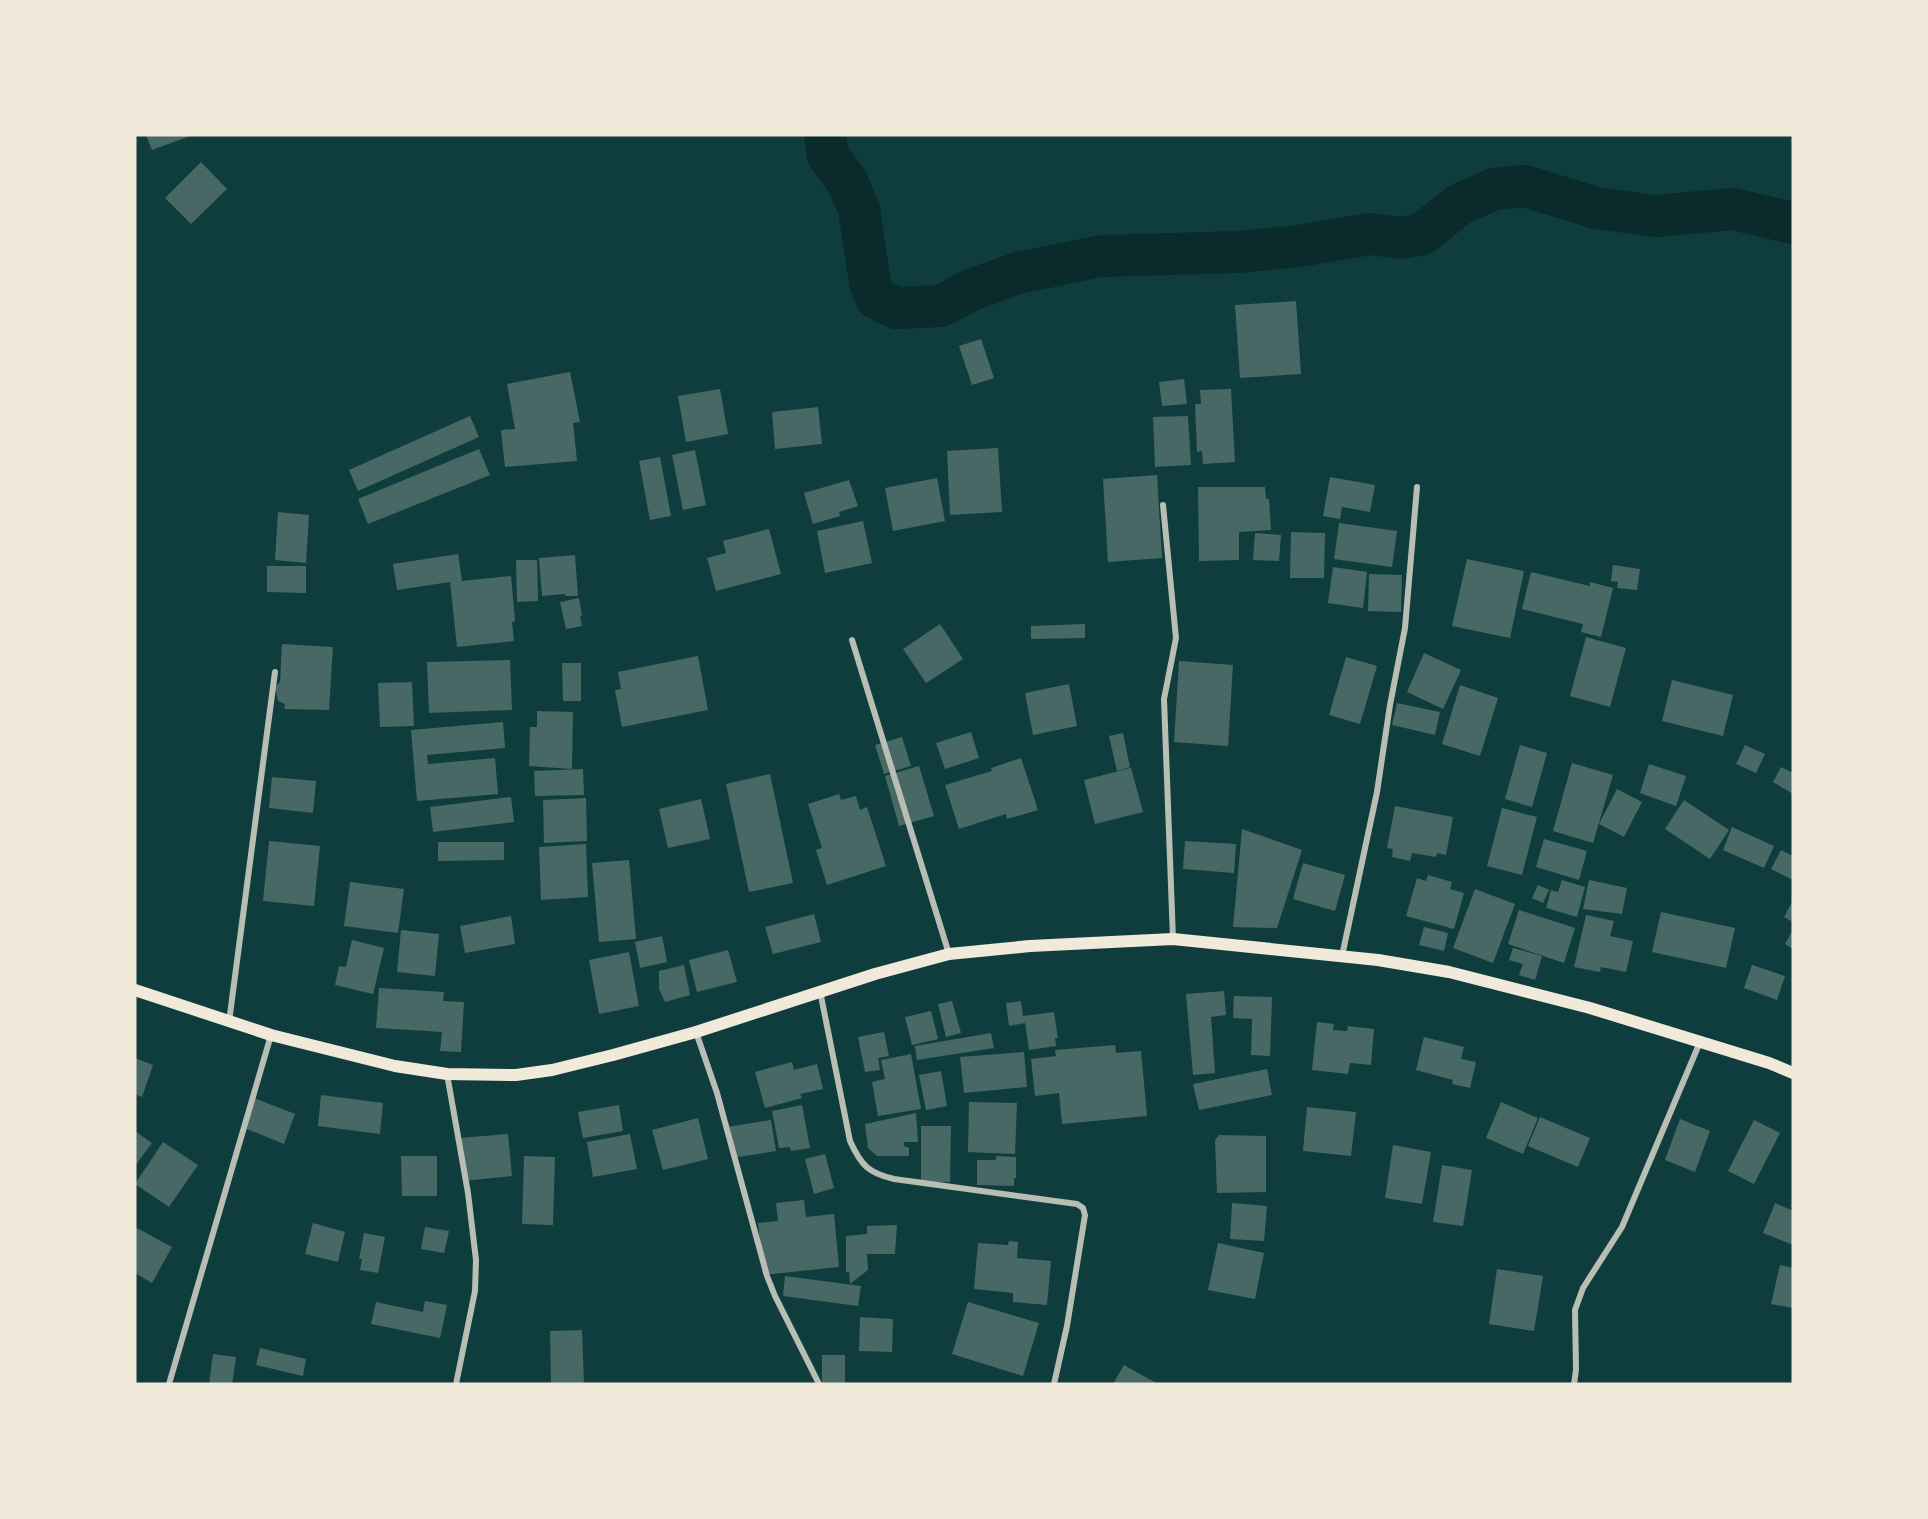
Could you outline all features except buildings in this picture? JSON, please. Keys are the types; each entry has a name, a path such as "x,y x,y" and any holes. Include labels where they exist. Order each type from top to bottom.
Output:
{"main road":[{"path":"135,990 272,1035 395,1066 447,1074 516,1075 552,1070 696,1032 875,974 949,954 1030,946 1173,939 1378,960 1449,972 1590,1008 1793,1073"}],"street":[{"path":"1342,957 1377,792 1390,705 1405,628 1417,488"},
{"path":"1163,505 1176,638 1164,699 1173,939"},
{"path":"852,639 949,954"},
{"path":"229,1022 275,672"},
{"path":"820,992 850,1141 857,1157 865,1167 880,1176 894,1179 1077,1204 1083,1208 1085,1215 1069,1315 1054,1384"},
{"path":"696,1032 720,1104 767,1276 819,1384"},
{"path":"169,1384 272,1035"},
{"path":"1574,1384 1576,1370 1575,1310 1583,1288 1622,1227 1700,1042"},
{"path":"447,1074 468,1193 476,1260 475,1291 456,1384"}],"waterway":[{"path":"825,135 828,156 847,181 859,209 870,283 876,298 896,308 941,306 971,290 1018,273 1102,256 1238,252 1299,246 1370,234 1402,238 1422,234 1460,204 1494,189 1525,186 1596,208 1656,216 1733,209 1793,223"}]}
